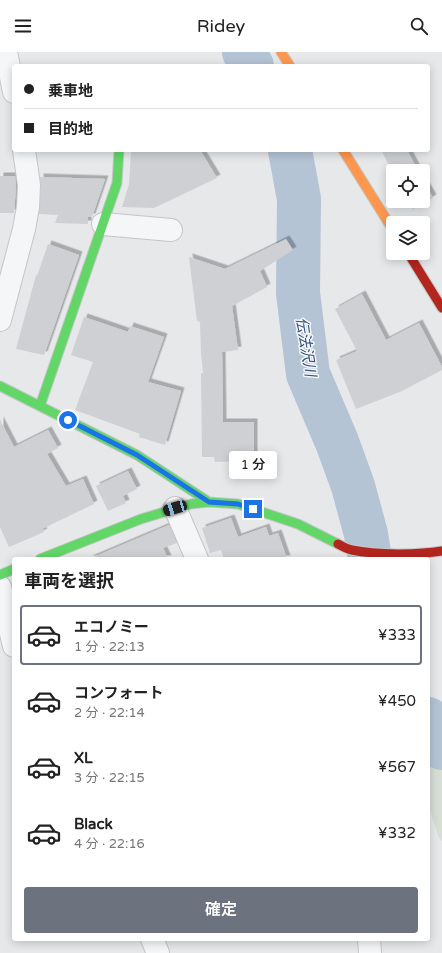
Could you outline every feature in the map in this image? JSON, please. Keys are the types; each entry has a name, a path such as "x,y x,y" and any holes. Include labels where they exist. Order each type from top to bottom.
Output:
{"street":[{"path":"6,52 12,82"},
{"path":"281,52 289,64"},
{"path":"0,320 24,229 28,207 29,185 24,152"},
{"path":"40,406 117,183 119,152"},
{"path":"344,152 386,219"},
{"path":"103,224 171,230"},
{"path":"412,260 442,308"},
{"path":"0,386 137,455 209,502"},
{"path":"45,557 141,519 191,504 209,502 238,504 298,524 351,550 385,553 431,553 442,551"},
{"path":"175,508 196,557"},
{"path":"0,575 12,570"},
{"path":"0,587 12,638"},
{"path":"153,941 158,953"},
{"path":"369,941 370,953"}],"shaded area":[{"path":"430,700 442,719 442,841 439,838 430,811"}],"building":[{"path":"131,152 201,152 217,178 154,208 122,207 129,184"},
{"path":"382,152 408,152 414,164 388,164"},
{"path":"0,176 15,176 16,186 14,213 0,213"},
{"path":"40,177 105,179 92,217 88,217 88,224 55,223 58,215 39,214 41,186"},
{"path":"430,193 433,198 430,200"},
{"path":"286,239 293,250 260,271 267,287 232,306 238,350 222,352 223,422 254,422 254,455 245,455 245,461 215,462 214,457 202,457 201,373 203,373 200,322 197,321 189,257 225,269"},
{"path":"48,244 79,255 44,355 16,349 36,275 37,276"},
{"path":"362,294 386,340 419,323 442,367 442,370 402,391 356,409 336,360 357,351 335,309"},
{"path":"84,317 128,332 130,326 164,337 148,382 181,391 165,445 139,437 140,434 75,410 93,362 71,355"},
{"path":"0,420 14,447 48,430 58,448 47,454 66,486 83,479 94,504 42,529 44,532 9,547 0,527"},
{"path":"128,471 137,489 123,496 126,503 108,511 96,486"},
{"path":"231,518 238,537 266,527 269,536 278,533 286,557 223,557 221,550 210,553 202,528"},
{"path":"169,525 177,543 163,548 167,557 94,557"}],"waterway":[{"name":"伝法沢川","path":"244,52 251,64"},
{"name":"伝法沢川","path":"290,152 299,199 298,293 308,374 337,442 353,486 366,534 370,557"},
{"name":"伝法沢川","path":"430,723 442,748"}],"traffic: fast":[{"path":"40,406 117,183 119,152"},
{"path":"0,386 137,455 209,502"},
{"path":"45,557 141,519 191,504 209,502 238,504 298,524 338,544"},
{"path":"0,575 12,570"}],"traffic: slow":[{"path":"281,52 289,64"},
{"path":"344,152 386,219"}],"traffic: jam":[{"path":"412,260 442,308"},
{"path":"338,544 350,550 385,554 409,554 442,551"}],"route":[{"path":"68,420 137,455 209,502 238,504 253,509"}]}
